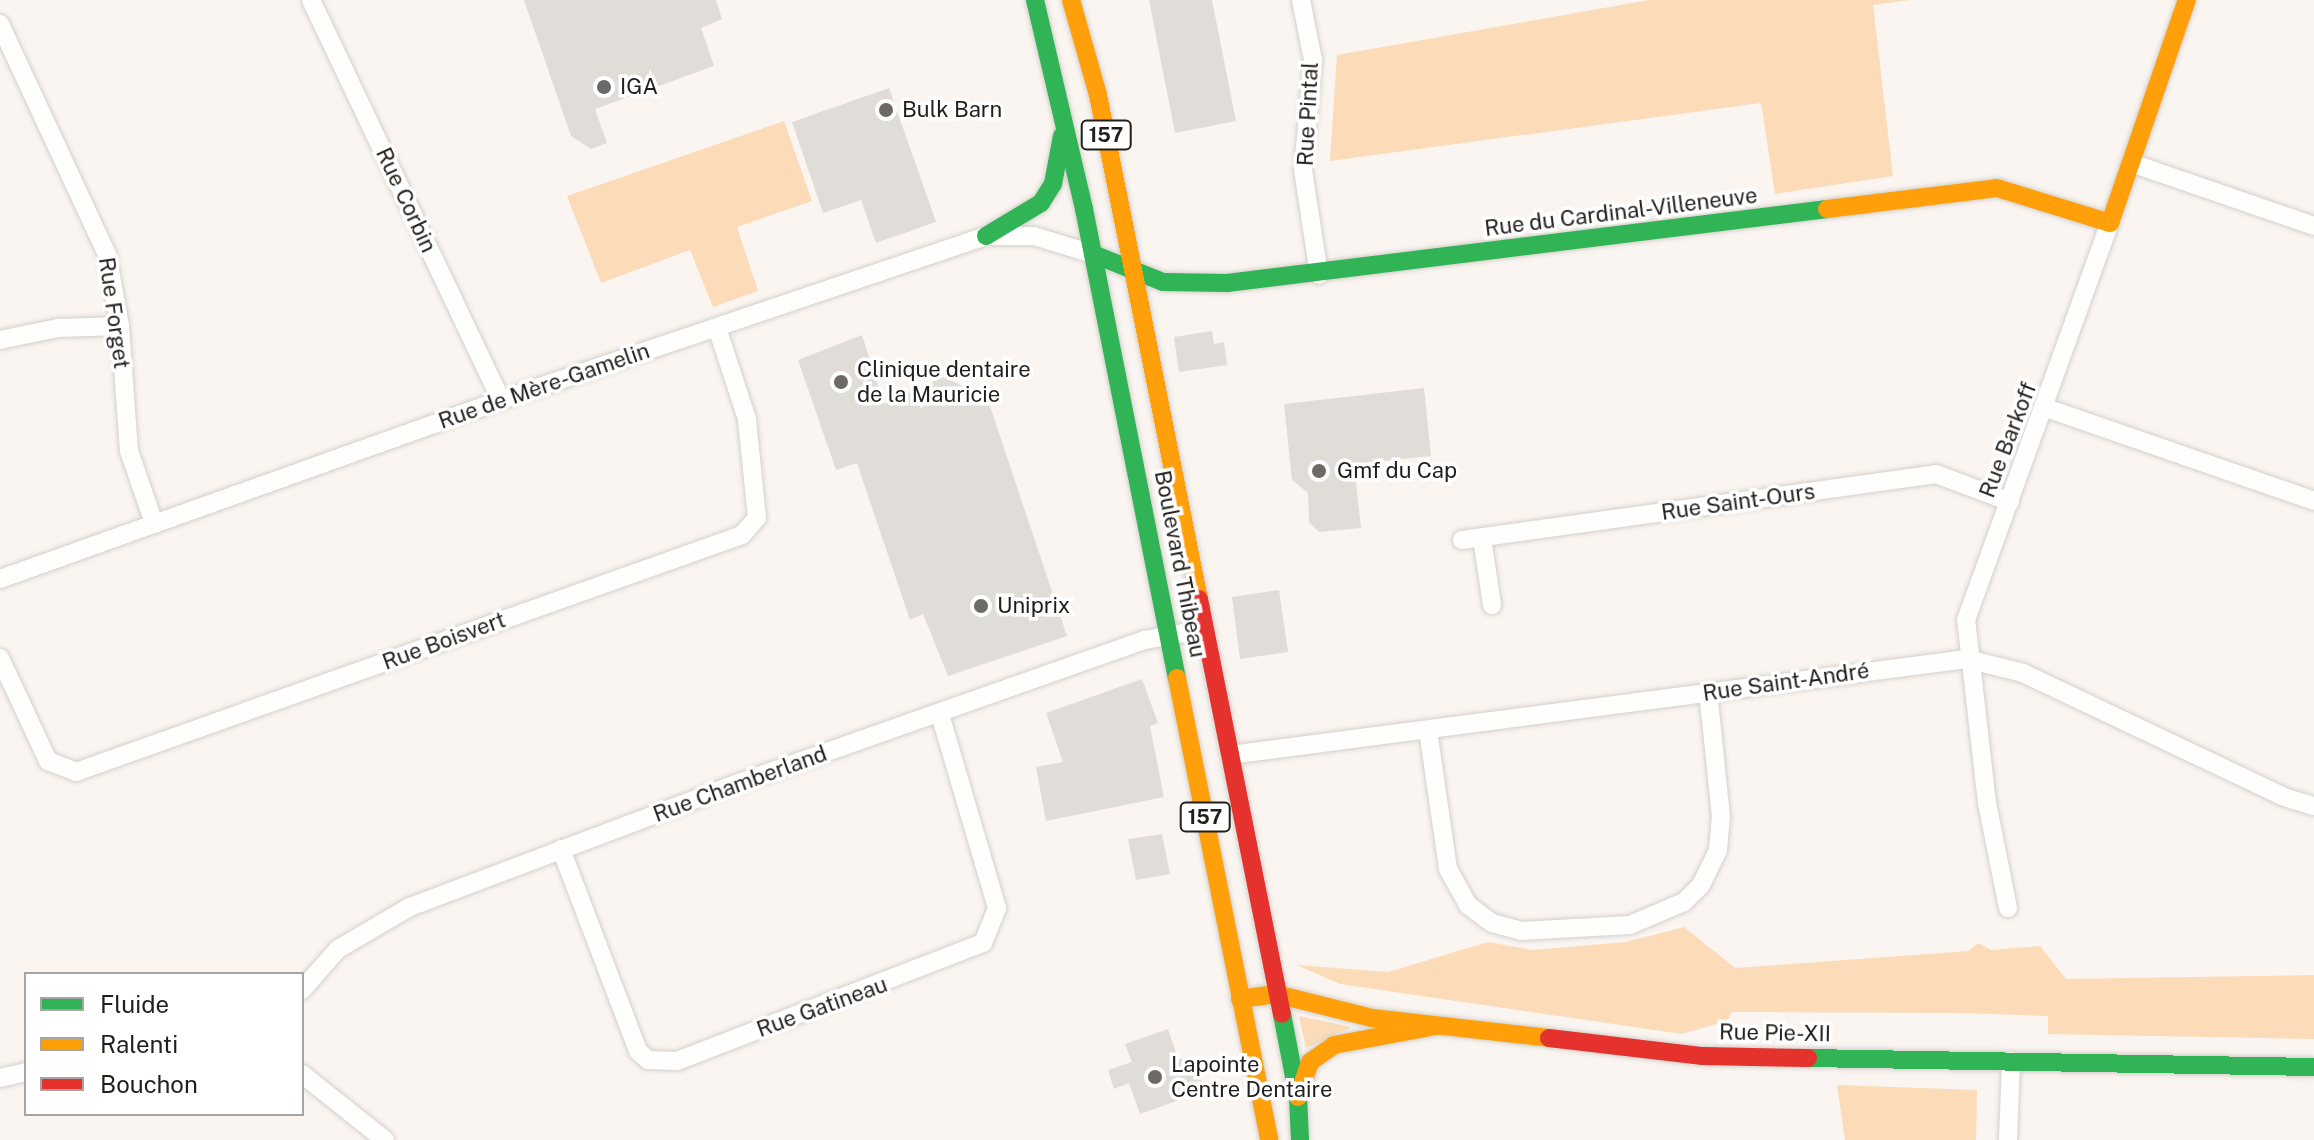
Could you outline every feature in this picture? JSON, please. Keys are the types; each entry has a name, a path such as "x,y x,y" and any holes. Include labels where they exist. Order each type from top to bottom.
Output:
{"main road":[{"name":"Boulevard Thibeau","path":"1035,0 1064,114 1093,254 1269,1140"},
{"name":"Boulevard Thibeau","path":"1071,0 1098,95 1134,271 1298,1097 1300,1140"},
{"name":"Rue Barkoff","path":"2110,223 2187,0"},
{"path":"986,236 1024,216 1047,194 1057,170 1064,114"},
{"name":"Rue du Cardinal-Villeneuve","path":"1093,254 1163,282 1227,283 1319,275 1997,188 2110,223"},
{"name":"Rue Pie-XII","path":"1240,999 1276,994 1372,1018 1703,1056 2314,1067"},
{"path":"1298,1097 1310,1062 1334,1045 1436,1026"}],"street":[{"name":"Rue Corbin","path":"311,0 501,400"},
{"name":"Rue Pintal","path":"1301,0 1313,60 1303,170 1319,275"},
{"name":"Rue Forget","path":"0,24 96,223 120,326 129,451 154,523"},
{"path":"2131,163 2314,226"},
{"name":"Rue Barkoff","path":"2008,908 1967,659 1966,620 2046,408 2110,223"},
{"name":"Rue de Mère-Gamelin","path":"0,579 501,400 986,236 1034,236 1093,254"},
{"path":"0,340 58,328 120,326"},
{"name":"Rue Boisvert","path":"0,658 48,761 76,772 742,535 757,518 747,419 717,328"},
{"path":"2046,408 2314,501"},
{"name":"Rue Saint-Ours","path":"1462,540 1936,474 2010,502"},
{"path":"1482,538 1492,605"},
{"name":"Rue Chamberland","path":"304,988 338,949 377,922 561,849 940,714 1170,635 1205,629"},
{"name":"Rue Saint-André","path":"1230,755 1967,659 2023,673 2284,797 2314,806"},
{"path":"1428,730 1448,869 1468,905 1492,923 1521,931 1630,925 1684,902 1714,863 1721,817 1708,692"},
{"name":"Rue Gatineau","path":"561,849 638,1051 648,1060 677,1061 983,943 997,908 940,714"},
{"path":"2008,1140 2011,1061"},
{"path":"0,1078 24,1072"},
{"path":"304,1076 385,1140"}],"shaded area":[{"path":"1649,0 1910,0 1873,5 1893,176 1775,194 1761,103 1330,161 1337,55"},
{"path":"784,121 812,201 737,227 758,291 713,307 690,250 601,283 567,196"},
{"path":"1684,927 1735,968 1969,951 1978,943 1991,950 2040,946 2066,979 2314,975 2314,1039 2048,1034 2048,1016 1961,1013 1732,1012 1727,1021 1682,1034 1340,984 1297,965 1388,972 1488,942 1533,950 1626,942"},
{"path":"1299,1016 1347,1026 1350,1028 1306,1048"},
{"path":"1837,1085 1977,1090 1976,1140 1845,1140"}],"building":[{"name":"IGA","path":"524,0 716,0 722,19 701,28 714,66 595,109 607,143 591,149 571,136"},
{"path":"1149,0 1212,0 1236,121 1175,133"},
{"path":"889,88 936,222 876,243 861,200 823,213 792,122"},
{"path":"1212,331 1214,344 1224,342 1227,365 1179,372 1174,337"},
{"path":"862,335 884,404 943,377 987,397 1067,636 948,676 923,614 910,620 857,463 836,470 798,360"},
{"path":"1424,388 1431,456 1354,464 1361,528 1319,532 1309,522 1308,493 1292,480 1284,404"},
{"path":"1279,590 1288,652 1240,659 1232,597"},
{"path":"1142,679 1158,723 1150,726 1164,797 1046,821 1036,767 1063,762 1046,713"},
{"path":"1162,834 1170,874 1136,880 1128,839"},
{"name":"Lapointe Centre Dentaire","path":"1168,1029 1178,1059 1184,1059 1188,1072 1197,1068 1205,1091 1140,1114 1129,1083 1114,1089 1108,1070 1132,1062 1125,1044"}],"traffic: fast":[{"path":"1035,0 1084,209 1177,678"},
{"path":"986,236 1041,203 1053,184 1062,136"},
{"path":"1093,254 1163,282 1227,283 1827,209"},
{"path":"1282,1014 1298,1097 1300,1140"},
{"path":"1808,1058 2314,1067"}],"traffic: slow":[{"path":"1071,0 1098,95 1199,599"},
{"path":"1827,209 1997,188 2110,223 2187,0"},
{"path":"1177,678 1269,1140"},
{"path":"1240,999 1276,994 1372,1018 1549,1038"},
{"path":"1298,1097 1310,1062 1334,1045 1436,1026"}],"traffic: jam":[{"path":"1199,599 1282,1014"},
{"path":"1549,1038 1703,1056 1808,1058"}],"place":[{"name":"IGA","path":"604,87"},
{"name":"Bulk Barn","path":"886,110"},
{"name":"Clinique dentaire de la Mauricie","path":"841,382"},
{"name":"Gmf du Cap","path":"1319,471"},
{"name":"Uniprix","path":"981,606"},
{"name":"Lapointe Centre Dentaire","path":"1155,1077"}]}
